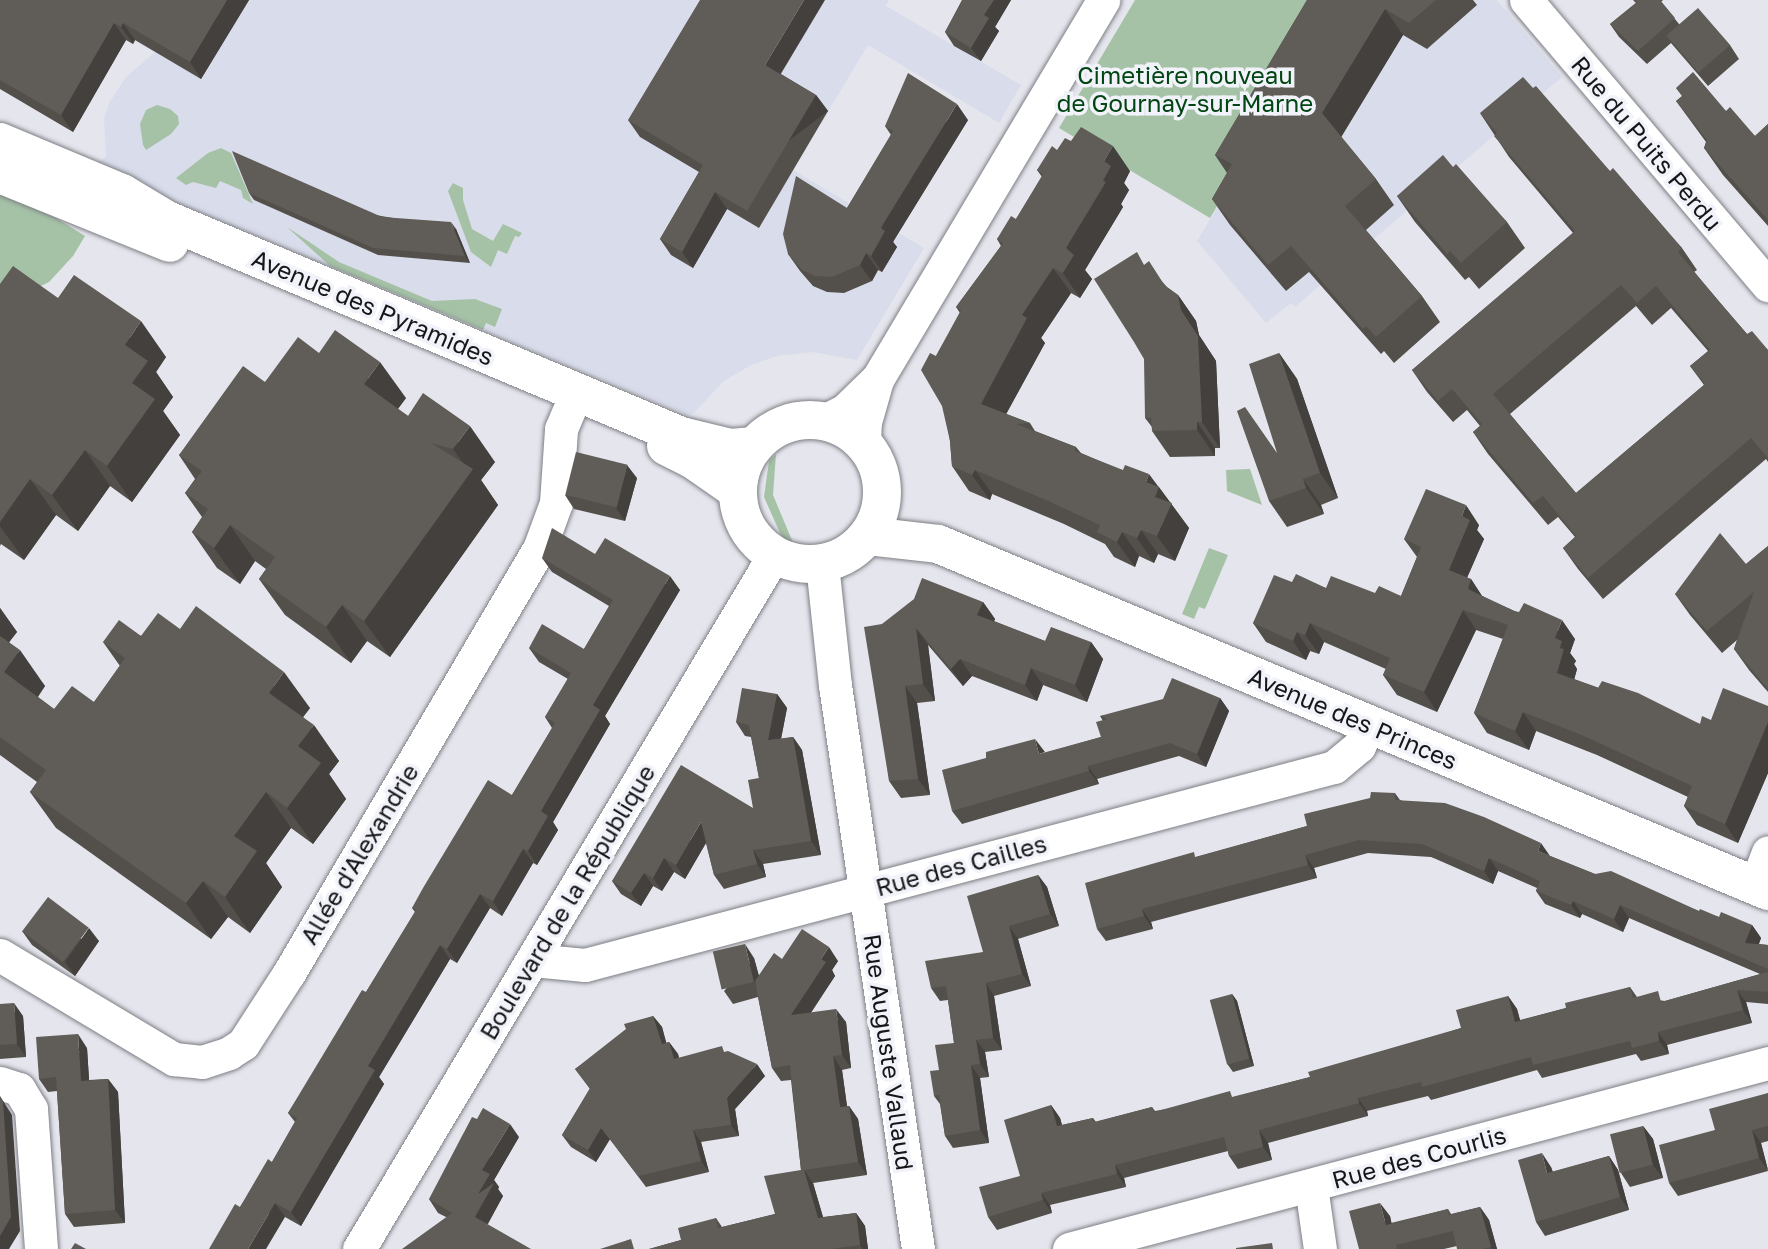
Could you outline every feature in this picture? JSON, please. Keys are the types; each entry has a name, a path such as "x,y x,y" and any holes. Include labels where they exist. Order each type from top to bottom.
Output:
{"main road":[{"name":"Avenue des Pyramides","path":"0,142 122,193 167,220 681,436 731,448 754,446"},
{"name":"Avenue des Pyramides","path":"0,174 569,410 676,450 738,491"},
{"path":"824,421 846,429 864,444 877,468 882,494 878,516 868,536 839,558 821,564 797,563 774,555 747,528 740,510 738,491 742,467 754,446 775,429 790,423 824,421"},
{"name":"Avenue des Princes","path":"882,494 898,512 938,544 1369,725 1764,877"},
{"name":"Avenue des Princes","path":"868,536 938,544"}],"street":[{"path":"864,444 865,422 878,378 1103,0"},
{"name":"Rue du Puits Perdu","path":"1525,0 1768,285"},
{"path":"824,421 844,411 878,378"},
{"name":"Allée d'Alexandrie","path":"0,955 174,1059 202,1062 229,1053 243,1044 289,973 539,549 556,503 561,429 569,410"},
{"name":"Boulevard de la République","path":"359,1249 774,555"},
{"name":"Rue Auguste Vallaud","path":"821,564 835,685 918,1249"},
{"name":"Rue des Cailles","path":"533,960 584,965 1334,767 1359,746 1369,725"},
{"name":"Rue des Courlis","path":"1069,1249 1768,1063"},
{"path":"0,1083 19,1089 31,1109 41,1249"},
{"path":"1311,1186 1320,1249"}],"shaded area":[{"path":"57,0 889,0 886,6 1021,85 999,123 868,45 793,170 924,248 857,360 812,352 777,356 751,365 724,381 694,413 687,415 91,167 106,157 104,118 109,103 126,77 155,52"},
{"path":"1341,0 1497,0 1562,77 1295,307 1291,303 1266,323 1197,241"}],"green space":[{"name":"Cimetière nouveau de Gournay-sur-Marne","path":"1135,0 1341,0 1210,218 1059,128"},
{"path":"157,105 170,109 178,116 179,124 171,134 146,150 140,124 146,110"},
{"path":"221,148 231,153 253,204 243,198 241,190 220,181 216,188 193,182 186,185 176,178 208,153"},
{"path":"453,183 463,188 463,200 472,229 493,241 503,224 522,233 519,237 515,236 507,254 498,250 491,267 471,252 448,191"},
{"path":"0,193 56,218 85,236 73,256 49,282 37,288 0,296"},
{"path":"287,227 339,262 432,301 475,299 502,309 495,327 486,323 483,330 330,266"},
{"path":"776,454 773,495 794,545 786,542 780,533 764,497 769,461"},
{"path":"1250,469 1262,505 1227,491 1226,470"},
{"path":"1209,548 1228,555 1205,609 1199,607 1194,619 1182,614"}],"building":[{"path":"0,0 227,0 190,62 123,23 121,27 114,23 61,115 0,80"},
{"path":"700,0 804,0 765,65 816,95 747,211 715,192 682,252 660,239 703,165 628,120"},
{"path":"963,0 994,0 984,15 989,18 971,48 945,32"},
{"path":"1307,0 1436,0 1409,23 1385,9 1322,113 1376,179 1345,206 1422,296 1376,337 1366,326 1363,329 1291,246 1268,265 1212,199 1232,164 1215,155"},
{"path":"1635,0 1660,0 1675,18 1638,51 1610,24 1637,2"},
{"path":"1698,8 1730,45 1698,73 1666,36"},
{"path":"1693,72 1726,111 1730,107 1755,136 1768,124 1768,220 1704,148 1707,140 1676,101 1683,96 1676,88"},
{"path":"908,73 957,104 883,224 881,228 885,231 871,256 866,253 860,265 832,277 815,276 802,270 788,254 783,234 796,176 847,208 893,131 885,126"},
{"path":"1523,77 1533,88 1536,86 1610,171 1613,168 1682,248 1678,252 1747,334 1752,331 1768,350 1768,458 1751,438 1588,578 1563,548 1576,536 1543,496 1533,503 1473,432 1482,424 1452,389 1438,401 1412,370 1575,231 1494,136 1497,133 1480,113","holes":["1621,285 1637,303 1656,286 1710,350 1690,366 1705,384 1576,493 1493,394"]},
{"path":"1081,127 1113,146 1104,161 1111,166 1103,181 1106,182 1066,248 1074,255 1063,273 1053,268 1022,315 1027,318 981,404 1030,423 1016,424 1076,447 1075,451 1123,470 1125,465 1149,474 1146,482 1159,487 1155,497 1172,503 1157,536 1141,530 1137,538 1122,532 1117,542 1097,532 1100,525 1046,500 975,470 972,475 952,466 950,441 942,406 921,370 930,353 936,356 961,310 956,307 1003,243 997,239 1011,216 1016,219 1043,174 1037,170 1052,146 1057,150 1065,138 1071,141"},
{"path":"232,151 382,217 451,222 465,256 373,248 249,193"},
{"path":"1443,155 1453,167 1456,164 1507,222 1461,263 1450,251 1447,254 1397,196"},
{"path":"1137,252 1144,265 1149,261 1165,286 1178,295 1181,310 1198,336 1202,422 1197,422 1197,430 1152,431 1151,418 1145,418 1144,359 1094,279"},
{"path":"13,266 58,298 74,275 141,321 125,345 148,361 132,383 155,399 107,466 85,450 52,495 30,479 0,522 0,284"},
{"path":"335,330 380,362 364,384 408,416 423,393 470,426 453,449 431,443 473,469 364,621 342,605 326,627 259,579 275,557 230,525 214,548 192,532 208,509 185,493 202,471 179,455 243,366 265,382 298,337 319,353"},
{"path":"1279,353 1320,473 1303,479 1306,488 1269,501 1237,411 1245,407 1277,453 1249,364"},
{"path":"576,452 627,465 617,508 565,495"},
{"path":"1426,489 1466,505 1462,516 1470,520 1449,570 1471,579 1468,589 1514,611 1519,612 1524,603 1562,620 1555,638 1562,641 1560,648 1564,649 1557,673 1598,688 1602,681 1638,693 1700,724 1702,716 1711,720 1723,688 1768,706 1768,722 1725,824 1684,806 1692,786 1584,736 1523,712 1515,731 1474,713 1508,625 1463,610 1424,692 1383,675 1390,658 1310,623 1305,635 1297,632 1293,641 1253,623 1274,575 1292,582 1296,574 1326,588 1331,576 1375,593 1379,586 1401,596 1421,547 1404,539"},
{"path":"552,528 595,554 605,538 670,576 593,705 600,710 541,811 548,816 528,851 523,849 493,901 480,894 447,949 440,945 368,1066 375,1070 291,1212 275,1203 248,1249 209,1249 235,1204 240,1207 268,1159 272,1162 297,1118 288,1113 362,990 366,992 416,910 412,908 423,888 488,780 512,795 555,723 545,717 571,673 529,648 542,624 584,649 613,600 542,558"},
{"path":"1720,533 1746,564 1768,546 1768,689 1734,649 1754,592 1707,631 1675,594"},
{"path":"922,578 983,602 977,615 1045,641 1051,627 1091,642 1075,685 1031,668 1025,685 960,659 951,669 916,628 923,684 905,686 918,779 889,781 864,627 882,624 914,599"},
{"path":"196,606 284,672 269,693 314,725 298,746 321,763 287,808 266,792 234,836 257,851 225,897 203,881 186,903 30,792 46,770 0,737 0,636 20,650 4,672 54,709 72,686 94,702 125,658 103,642 119,620 141,636 158,613 180,629"},
{"path":"1172,678 1220,698 1197,754 1170,743 1088,766 1089,771 952,811 942,770 986,758 986,752 1035,739 1039,754 1101,737 1096,722 1107,719 1100,716 1163,699"},
{"path":"742,688 777,694 768,740 793,737 811,841 753,850 757,864 714,875 701,822 676,865 664,858 653,878 644,873 631,893 612,881 681,765 753,808 748,780 759,778 749,725 736,722"},
{"path":"1371,792 1395,793 1395,800 1445,803 1541,843 1538,851 1595,874 1611,871 1699,911 1700,909 1719,917 1721,912 1752,925 1745,943 1768,945 1768,969 1620,905 1614,919 1573,901 1571,905 1536,891 1540,881 1489,858 1484,871 1422,844 1359,840 1305,855 1308,865 1142,909 1144,916 1097,929 1085,883 1194,852 1195,857 1307,826 1304,814 1370,798"},
{"path":"1038,875 1050,914 1009,926 1022,974 986,983 993,1038 976,1040 980,1064 971,1065 980,1130 945,1136 939,1095 934,1096 930,1071 939,1070 935,1045 954,1043 946,986 931,988 925,961 983,952 967,896"},
{"path":"48,897 89,928 63,962 22,931"},
{"path":"802,929 829,947 821,959 826,962 791,1015 836,1009 842,1055 833,1056 840,1107 849,1106 858,1162 804,1170 818,1218 856,1213 860,1245 830,1249 649,1249 681,1240 678,1228 716,1218 718,1228 775,1214 764,1176 801,1170 790,1065 772,1068 755,981 774,953 782,959"},
{"path":"745,944 754,982 722,989 713,951"},
{"path":"1768,972 1768,992 1737,990 1743,1010 1658,1032 1659,1041 1632,1048 1630,1041 1533,1065 1531,1057 1422,1087 1421,1082 1358,1098 1359,1103 1259,1130 1263,1147 1229,1156 1224,1137 1115,1165 1117,1174 1041,1193 1043,1200 988,1217 979,1187 1020,1176 1004,1120 1051,1105 1057,1126 1093,1118 1094,1122 1152,1107 1154,1112 1230,1091 1232,1097 1310,1077 1308,1072 1461,1028 1456,1010 1508,996 1515,1022 1566,1008 1565,1003 1630,987 1633,998 1658,991 1661,1002"},
{"path":"1232,994 1249,1059 1227,1065 1210,1000"},
{"path":"14,1003 17,1044 0,1045 0,1004"},
{"path":"653,1016 662,1044 669,1042 674,1059 722,1046 724,1052 728,1051 757,1064 727,1098 731,1125 693,1130 701,1161 638,1176 601,1128 588,1150 562,1135 590,1088 575,1069 626,1029 624,1024"},
{"path":"78,1034 81,1081 108,1079 115,1210 65,1214 56,1077 39,1079 36,1037"},
{"path":"1768,1093 1768,1126 1752,1130 1759,1158 1669,1183 1659,1145 1715,1130 1709,1109"},
{"path":"0,1097 3,1102 11,1217 0,1236"},
{"path":"483,1108 510,1124 482,1170 490,1174 478,1194 494,1183 475,1217 531,1249 402,1249 452,1213 429,1199 472,1117 477,1119"},
{"path":"1643,1126 1653,1165 1620,1173 1610,1134"},
{"path":"1542,1153 1547,1173 1609,1156 1620,1197 1536,1222 1518,1160"},
{"path":"1380,1203 1386,1225 1448,1209 1449,1215 1480,1207 1491,1247 1457,1249 1453,1231 1396,1245 1397,1249 1359,1249 1349,1211"},
{"path":"631,1239 634,1249 600,1249"},
{"path":"75,1243 86,1249 71,1249"},
{"path":"1272,1243 1273,1249 1236,1249 1236,1248"}]}
